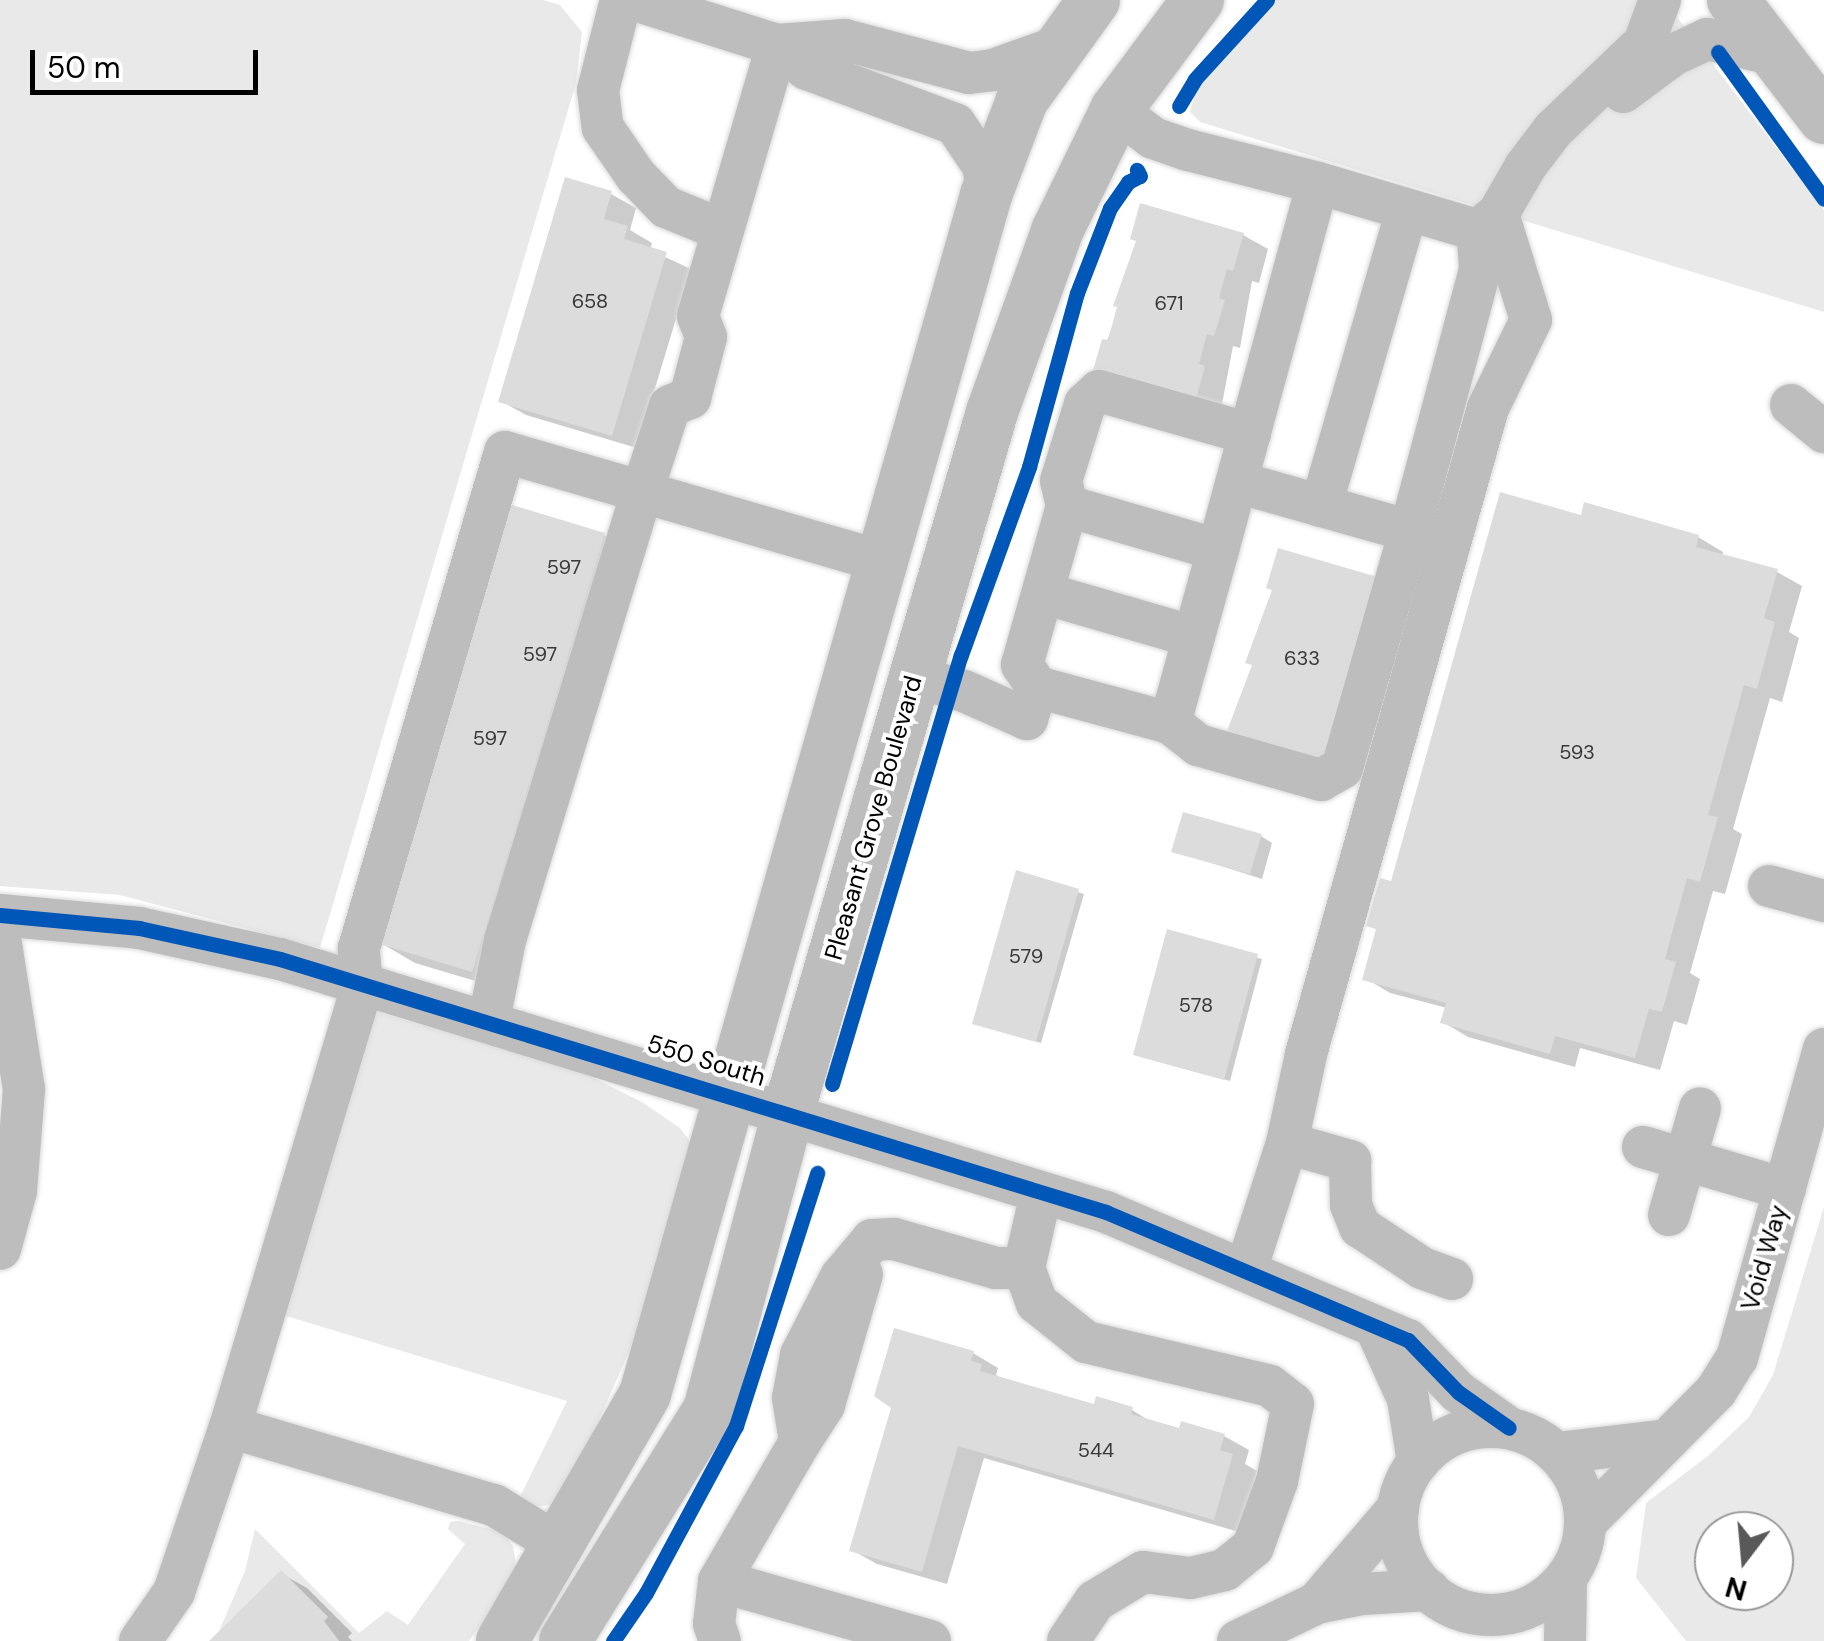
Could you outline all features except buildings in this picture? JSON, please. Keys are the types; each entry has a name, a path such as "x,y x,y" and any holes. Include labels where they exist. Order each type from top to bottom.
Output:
{"main road":[{"path":"502,1641 645,1394 986,196 1022,100 1094,0"},
{"name":"Pleasant Grove Boulevard","path":"564,1641 708,1410 788,1113 992,412 1057,231 1116,110 1198,0"},
{"path":"1734,0 1824,118"}],"street":[{"path":"622,0 598,90 603,128 636,176 666,207 722,230"},
{"path":"635,0 777,44 844,40 970,72 993,70 1062,45"},
{"path":"1250,434 1098,391 1085,404 1062,481 1067,506 1022,665 1037,687 1170,723 1198,746 1322,780 1342,768 1410,531 1480,269 1488,222 1553,130 1644,43 1660,0"},
{"path":"1553,130 1588,115 1673,55 1707,39 1776,55"},
{"path":"489,1020 505,940 642,492 670,406 690,398 706,337 698,316 777,44"},
{"path":"777,44 807,69 955,124 984,167 986,196"},
{"path":"1116,110 1153,138 1188,150 1318,182 1407,210 1488,222"},
{"path":"1170,723 1318,182"},
{"path":"1321,506 1407,210"},
{"path":"1246,1270 1288,1143 1306,1054 1488,408 1531,320 1488,222"},
{"path":"1791,405 1824,432"},
{"path":"140,1641 174,1592 230,1427 362,986 360,948 505,452 881,561"},
{"path":"1237,482 1410,531"},
{"path":"1067,506 1218,550"},
{"path":"1042,593 1194,636"},
{"path":"916,677 964,691 1027,720 1037,687"},
{"path":"1769,886 1824,901"},
{"name":"550 South","path":"0,915 66,918 204,939 489,1020 1106,1212 1408,1340 1458,1392 1509,1428"},
{"path":"0,938 7,1016 24,1089 16,1191 0,1249"},
{"name":"Void Way","path":"1585,1522 1661,1441 1706,1402 1736,1358 1824,1050"},
{"path":"1669,1215 1700,1108"},
{"path":"1288,1143 1350,1161 1350,1205 1360,1227 1422,1268 1452,1279"},
{"path":"1643,1147 1785,1189"},
{"path":"1041,1192 1024,1268 1038,1303 1086,1342 1270,1386 1292,1404 1277,1481 1253,1547 1225,1570 1190,1578 1143,1572 1095,1601 1068,1641"},
{"path":"720,1641 714,1624 719,1582 800,1442 793,1398 801,1355 841,1278 872,1240 894,1239 996,1268 1024,1268"},
{"path":"1376,1328 1408,1399 1418,1462"},
{"path":"230,1427 494,1505 558,1544"},
{"path":"1318,1603 1352,1569 1398,1508 1418,1462 1455,1434 1481,1427 1509,1428 1535,1437 1557,1453 1574,1474 1584,1502 1585,1522 1577,1562 1566,1578 1536,1604 1505,1614 1487,1627 1443,1602 1418,1581 1402,1553 1398,1508"},
{"path":"1557,1453 1661,1441"},
{"path":"1566,1578 1566,1641"},
{"path":"719,1582 930,1641"},
{"path":"1238,1641 1318,1603 1362,1594 1429,1590"}],"shaded area":[{"path":"0,0 543,0 560,5 582,32 576,83 320,948 120,895 0,886"},
{"path":"1274,0 1664,0 1824,210 1824,312 1200,122 1190,112 1196,90"},
{"path":"376,1012 570,1066 642,1102 680,1128 692,1144 650,1303 570,1487 555,1504 536,1507 518,1501 567,1401 283,1315"},
{"path":"1824,1207 1824,1641 1686,1641 1636,1578 1646,1503 1709,1455 1749,1417 1773,1375"},
{"path":"450,1522 502,1532 513,1546 516,1564 510,1584 469,1641 339,1641 324,1621 328,1617 281,1571 219,1631 245,1571 255,1529 359,1633 387,1611 408,1625 465,1544 448,1529"}],"cycle path":[{"path":"1179,106 1195,79 1267,0"},
{"path":"1718,52 1824,199"},
{"path":"832,1084 961,655 1029,467 1077,293 1110,208 1128,182 1140,176 1137,170"},
{"path":"0,915 139,928 280,959 1106,1212 1408,1340 1458,1392 1509,1428"},
{"path":"613,1641 646,1593 736,1426 817,1173"}]}
